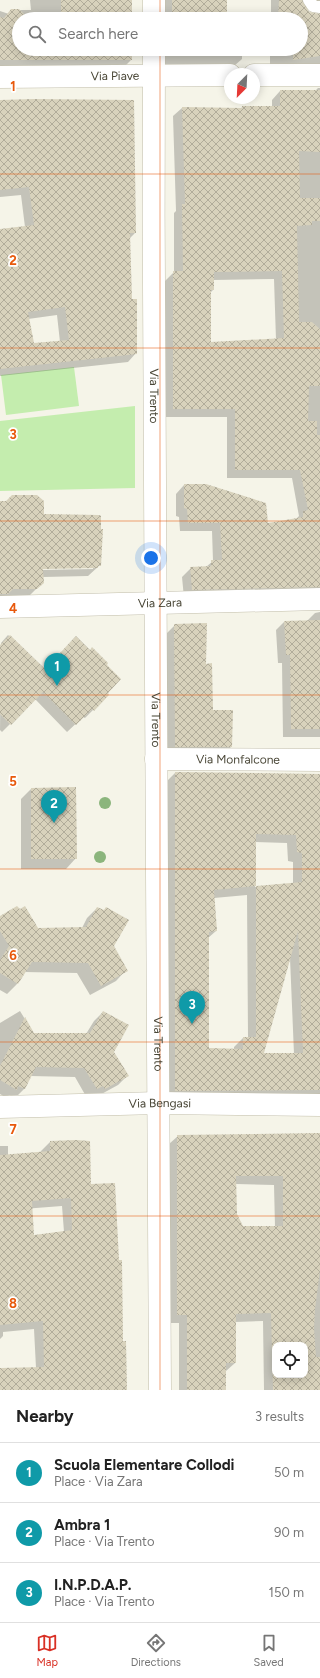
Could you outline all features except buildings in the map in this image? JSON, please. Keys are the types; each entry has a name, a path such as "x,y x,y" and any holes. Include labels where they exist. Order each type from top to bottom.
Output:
{"street":[{"path":"154,0 154,12"},
{"name":"Via Trento","path":"154,56 156,759 160,1103 160,1390"},
{"name":"Via Piave","path":"0,77 224,75"},
{"path":"260,75 320,75"},
{"name":"Via Zara","path":"0,607 320,599"},
{"name":"Via Monfalcone","path":"156,759 320,760"},
{"name":"Via Bengasi","path":"0,1107 160,1103 320,1106"}],"green space":[{"path":"74,367 79,406 6,415 1,375"},
{"path":"135,406 135,488 0,491 0,421"}],"place":[{"name":"Scuola Elementare Collodi","path":"57,686"},
{"name":"Ambra 1","path":"54,823"},
{"name":"I.N.P.D.A.P.","path":"192,1024"}]}
